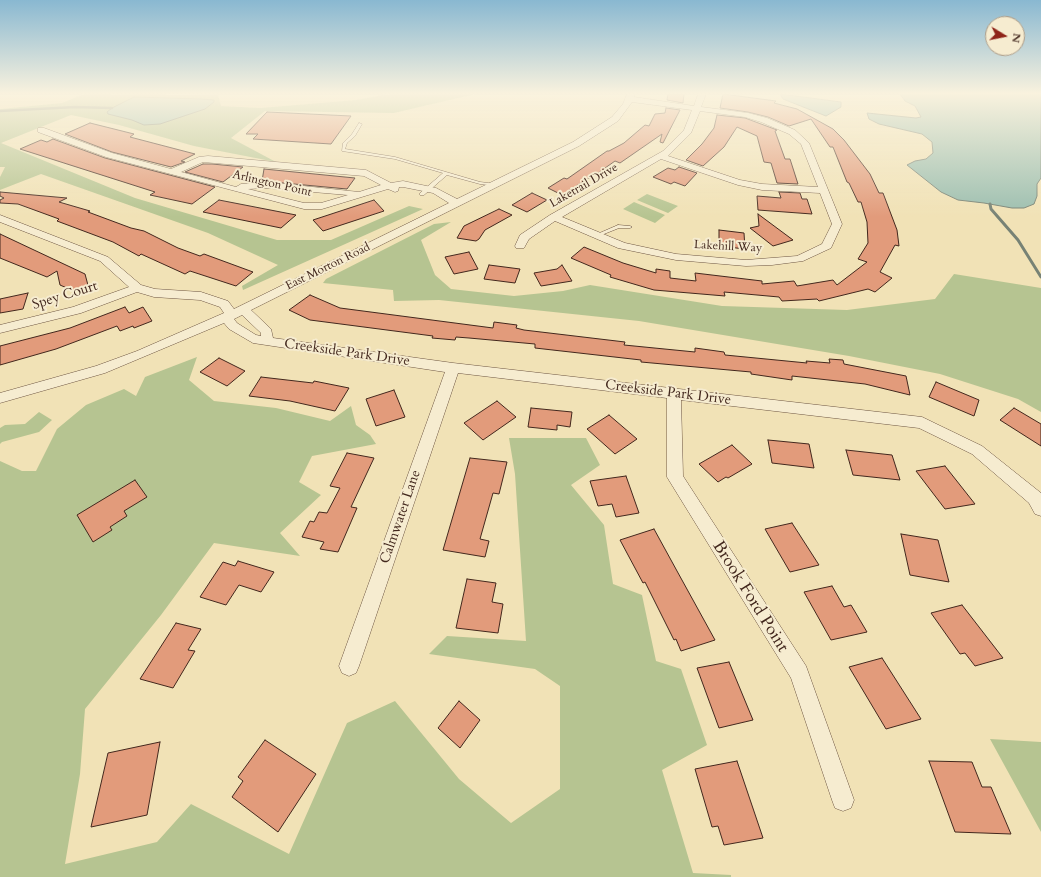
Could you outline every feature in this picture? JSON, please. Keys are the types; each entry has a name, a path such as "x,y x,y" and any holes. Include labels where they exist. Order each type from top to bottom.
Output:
{"street":[{"name":"Arlington Point","path":"54,135 109,155 230,188 309,207 322,206 389,186"},
{"name":"East Morton Road","path":"0,398 100,370 169,343 229,316 496,185 591,135"},
{"name":"Laketrail Drive","path":"520,246 524,237 554,217 666,153 683,135"},
{"name":"Lakehill Way","path":"554,217 622,246 676,257 746,263 799,259 827,246 837,224 804,143 795,135"},
{"path":"660,156 738,182 762,188 823,190"},
{"name":"Arlington Point","path":"172,172 202,158 366,172 397,190 425,191 436,202 456,204"},
{"path":"230,188 266,185 364,193"},
{"name":"Creekside Park Drive","path":"0,218 104,259 137,288 154,293 201,296 224,304 233,326 253,339 453,368 922,423 977,450 1035,498 1041,510"},
{"name":"Spey Court","path":"0,329 77,310 137,288"},
{"name":"Creekside Park Drive","path":"243,309 267,332 268,340"},
{"name":"Calmwater Lane","path":"349,666 453,368"},
{"name":"Brook Ford Point","path":"674,393 676,478 799,673 843,800"}],"lane":[{"path":"354,135 345,142 342,150 396,158 480,183 496,185"},
{"path":"425,191 446,173"},
{"path":"597,235 618,226 630,227"}],"green space":[{"path":"0,135 21,135 1,143 135,198 277,240 331,240 409,206 423,209 243,290 242,286 278,265 208,233 41,174 0,190 0,177 5,167 0,167"},
{"path":"154,135 235,135 231,138 276,162 194,146"},
{"path":"647,194 678,206 668,213 637,200"},
{"path":"634,202 665,215 655,223 623,209"},
{"path":"451,222 421,240 435,275 451,289 514,296 563,291 590,285 722,306 847,310 935,299 954,274 1041,288 1041,412 1018,399 940,374 849,356 639,321 439,300 394,301 393,290 323,283 326,279 434,224"},
{"path":"197,357 189,380 214,401 276,408 330,421 351,406 356,425 370,435 376,444 312,456 299,482 321,495 280,533 300,556 214,543 161,615 85,709 80,774 65,864 157,842 191,804 289,854 347,723 395,701 459,779 511,823 560,789 560,686 535,669 429,654 447,636 526,641 515,474 509,438 586,438 600,465 571,485 604,525 613,584 642,595 656,661 681,669 707,745 662,770 693,873 731,875 731,877 0,877 0,461 22,471 36,471 57,429 86,405 124,389 136,396 145,377"},
{"path":"39,412 52,420 39,432 2,442 0,444 0,428 5,425 25,424"},
{"path":"990,739 1041,742 1041,832"}],"shaded area":[{"path":"923,135 1041,135 1041,178 1037,184 1037,196 1034,204 1024,208 1012,208 958,200 941,192 907,165 915,161 926,159 933,153 932,142"}],"building":[{"path":"67,135 133,135 130,137 195,154 181,161 185,162 171,167 112,152"},
{"path":"257,135 337,135 331,144 253,139"},
{"path":"633,135 661,135 620,163 615,161 591,178 562,195 548,188 564,178 567,179 607,151 624,143"},
{"path":"662,135 667,135 663,143 660,142"},
{"path":"709,135 732,135 724,147 703,166 686,160"},
{"path":"755,135 776,135 785,159 790,159 798,184 777,183 771,163 764,162 757,136"},
{"path":"822,135 839,135 844,140 870,174 879,193 883,193 897,230 899,246 895,245 880,272 892,278 875,292 868,289 819,301 817,299 782,301 779,297 724,292 725,296 654,290 610,277 611,275 571,258 584,247 623,263 656,273 656,269 670,271 670,278 696,281 695,273 762,281 762,284 794,281 797,286 833,280 837,285 867,262 858,259 868,243 867,222 861,202 858,202 849,183 847,182 833,147 830,147"},
{"path":"53,139 105,158 215,187 192,204 150,195 155,192 20,149 41,140 47,142"},
{"path":"203,164 243,167 223,182 185,172"},
{"path":"679,167 697,173 685,186 674,182 671,184 653,177 668,168 675,170"},
{"path":"264,169 355,178 347,189 262,181"},
{"path":"0,192 67,198 59,202 90,211 88,212 131,228 144,231 178,248 200,256 204,254 253,272 236,286 190,271 185,274 141,254 139,256 113,242 57,221 59,219 18,204 0,203 0,200 4,198 0,196"},
{"path":"779,192 800,193 802,199 807,199 812,214 758,210 757,196 781,198"},
{"path":"532,193 547,200 527,212 512,205"},
{"path":"219,200 296,215 281,228 203,212"},
{"path":"374,200 384,211 323,231 313,220"},
{"path":"499,209 512,215 485,230 476,241 457,238 464,226"},
{"path":"758,214 793,240 773,246 750,228 759,226"},
{"path":"719,230 744,233 745,249 719,246"},
{"path":"0,234 85,274 89,289 76,292 60,285 57,271 47,277 0,258"},
{"path":"469,252 478,269 454,274 445,257"},
{"path":"489,265 520,269 515,283 484,279"},
{"path":"562,265 572,281 541,286 534,273 557,269"},
{"path":"28,293 23,309 0,313 0,299"},
{"path":"310,295 340,308 493,328 494,322 517,325 516,328 524,330 625,342 624,345 695,352 695,348 724,352 725,355 807,363 806,361 830,363 829,359 843,360 844,364 906,376 910,395 865,384 792,376 792,380 751,374 751,372 641,362 641,360 535,348 535,344 456,337 455,340 432,338 433,336 310,320 289,310"},
{"path":"125,307 129,313 143,307 152,321 134,328 133,326 120,331 117,326 56,349 0,365 0,346 70,328"},
{"path":"219,358 245,371 227,386 200,372"},
{"path":"261,377 313,383 314,381 349,388 335,411 290,401 249,396"},
{"path":"936,382 979,400 974,416 929,397"},
{"path":"394,390 405,417 376,426 366,399"},
{"path":"497,401 516,417 483,440 464,423"},
{"path":"531,408 572,412 570,427 557,425 557,430 528,427"},
{"path":"1014,408 1041,424 1041,446 1000,420"},
{"path":"609,415 637,439 615,454 587,429"},
{"path":"768,440 809,444 814,468 772,463"},
{"path":"732,445 752,464 718,482 699,464"},
{"path":"846,450 892,455 900,480 853,475"},
{"path":"347,453 374,458 351,507 357,508 338,552 320,549 324,542 302,537 310,521 314,522 319,512 327,513 340,488 330,486"},
{"path":"470,458 507,462 499,494 493,493 480,539 489,541 485,557 443,550"},
{"path":"945,466 975,504 945,509 916,471"},
{"path":"626,476 639,513 616,517 612,504 598,506 590,481"},
{"path":"135,480 147,497 124,511 127,516 110,527 112,530 93,542 77,515"},
{"path":"792,523 819,565 790,572 765,529"},
{"path":"654,529 715,640 681,651 676,639 674,640 645,582 643,583 620,540"},
{"path":"901,534 938,540 949,582 910,575"},
{"path":"238,561 274,572 261,592 239,585 226,605 200,597 223,562 235,566"},
{"path":"467,579 496,583 492,602 503,604 498,633 456,628"},
{"path":"832,586 844,607 851,605 867,632 831,640 804,592"},
{"path":"962,605 1003,658 975,666 965,653 960,654 931,613"},
{"path":"176,623 201,629 188,650 195,651 173,688 140,679"},
{"path":"882,658 921,719 886,729 849,667"},
{"path":"729,662 753,720 719,728 697,668"},
{"path":"459,701 480,720 460,748 438,728"},
{"path":"265,740 316,774 278,832 232,797 243,781 238,777"},
{"path":"160,742 147,815 91,827 108,753"},
{"path":"737,761 763,838 724,845 718,826 712,827 695,769"},
{"path":"929,761 972,762 982,787 991,787 1011,834 955,832"}],"waterway":[{"path":"990,204 991,209 1018,240 1041,277"}]}
